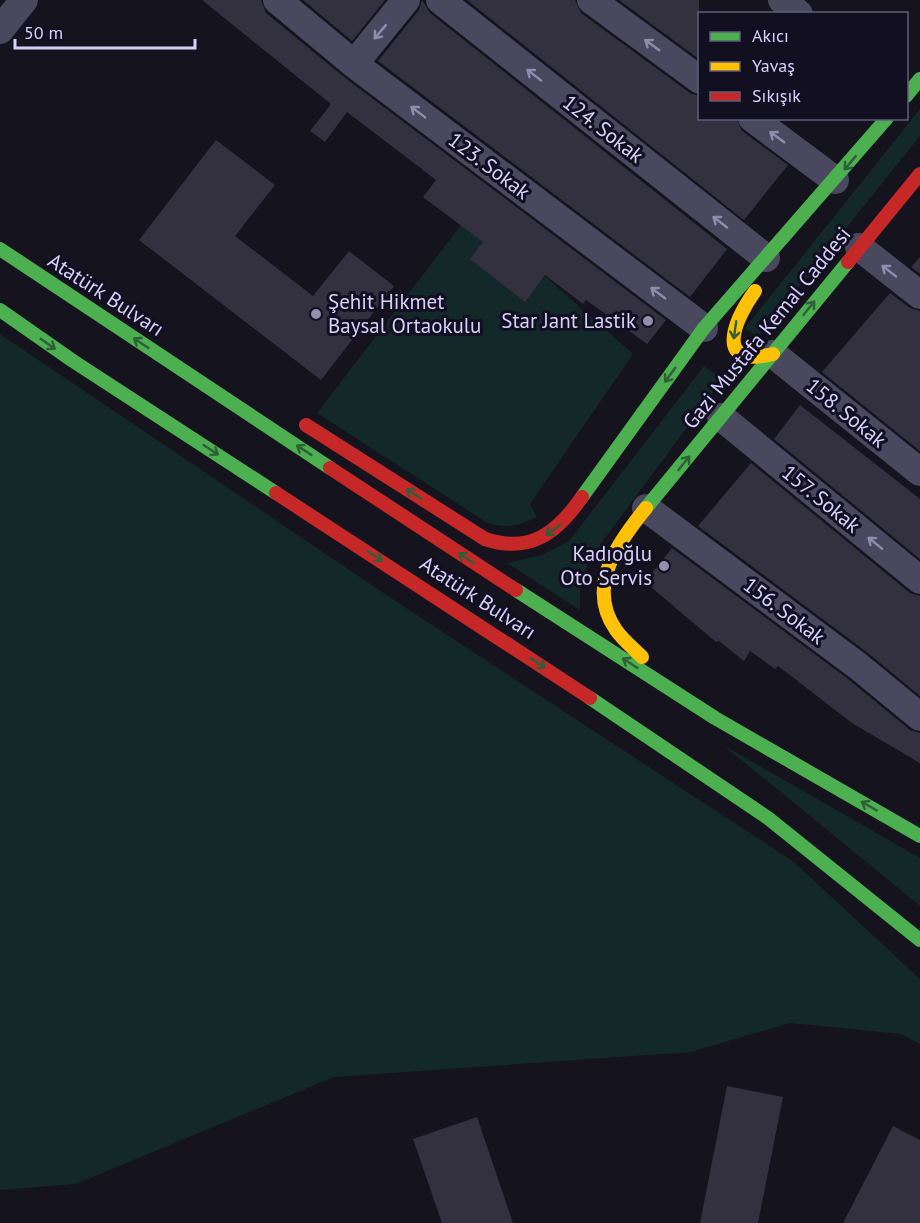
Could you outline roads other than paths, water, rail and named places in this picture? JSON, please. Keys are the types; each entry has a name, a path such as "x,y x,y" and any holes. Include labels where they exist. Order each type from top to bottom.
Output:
{"main road":[{"path":"908,94 920,79"},
{"name":"Gazi Mustafa Kemal Caddesi","path":"294,417 485,539 503,546 521,545 544,536 564,522 704,328 836,180 885,120"},
{"name":"Gazi Mustafa Kemal Caddesi","path":"715,718 633,648 613,627 605,605 605,586 611,558 618,542 920,174"},
{"name":"Atatürk Bulvarı","path":"0,249 471,561 715,718 920,836"},
{"path":"766,258 755,290 735,321 732,335 736,348 745,356 756,359 773,354"},
{"path":"24,265 76,280"},
{"name":"Atatürk Bulvarı","path":"0,310 73,361 506,641 768,818 920,940"}],"street":[{"path":"0,30 24,0"},
{"name":"123. Sokak","path":"277,0 354,64 704,328"},
{"path":"354,64 406,0"},
{"name":"124. Sokak","path":"440,0 766,258"},
{"path":"591,0 698,79"},
{"path":"782,0 797,12"},
{"path":"755,120 836,180"},
{"path":"859,247 920,294"},
{"name":"158. Sokak","path":"773,354 920,472"},
{"name":"157. Sokak","path":"721,417 920,580"},
{"name":"156. Sokak","path":"646,508 858,666 920,717"}],"place":[{"name":"Şehit Hikmet Baysal Ortaokulu","path":"316,314"},
{"name":"Star Jant Lastik","path":"648,321"},
{"name":"Kadıoğlu Oto Servis","path":"664,566"}]}
